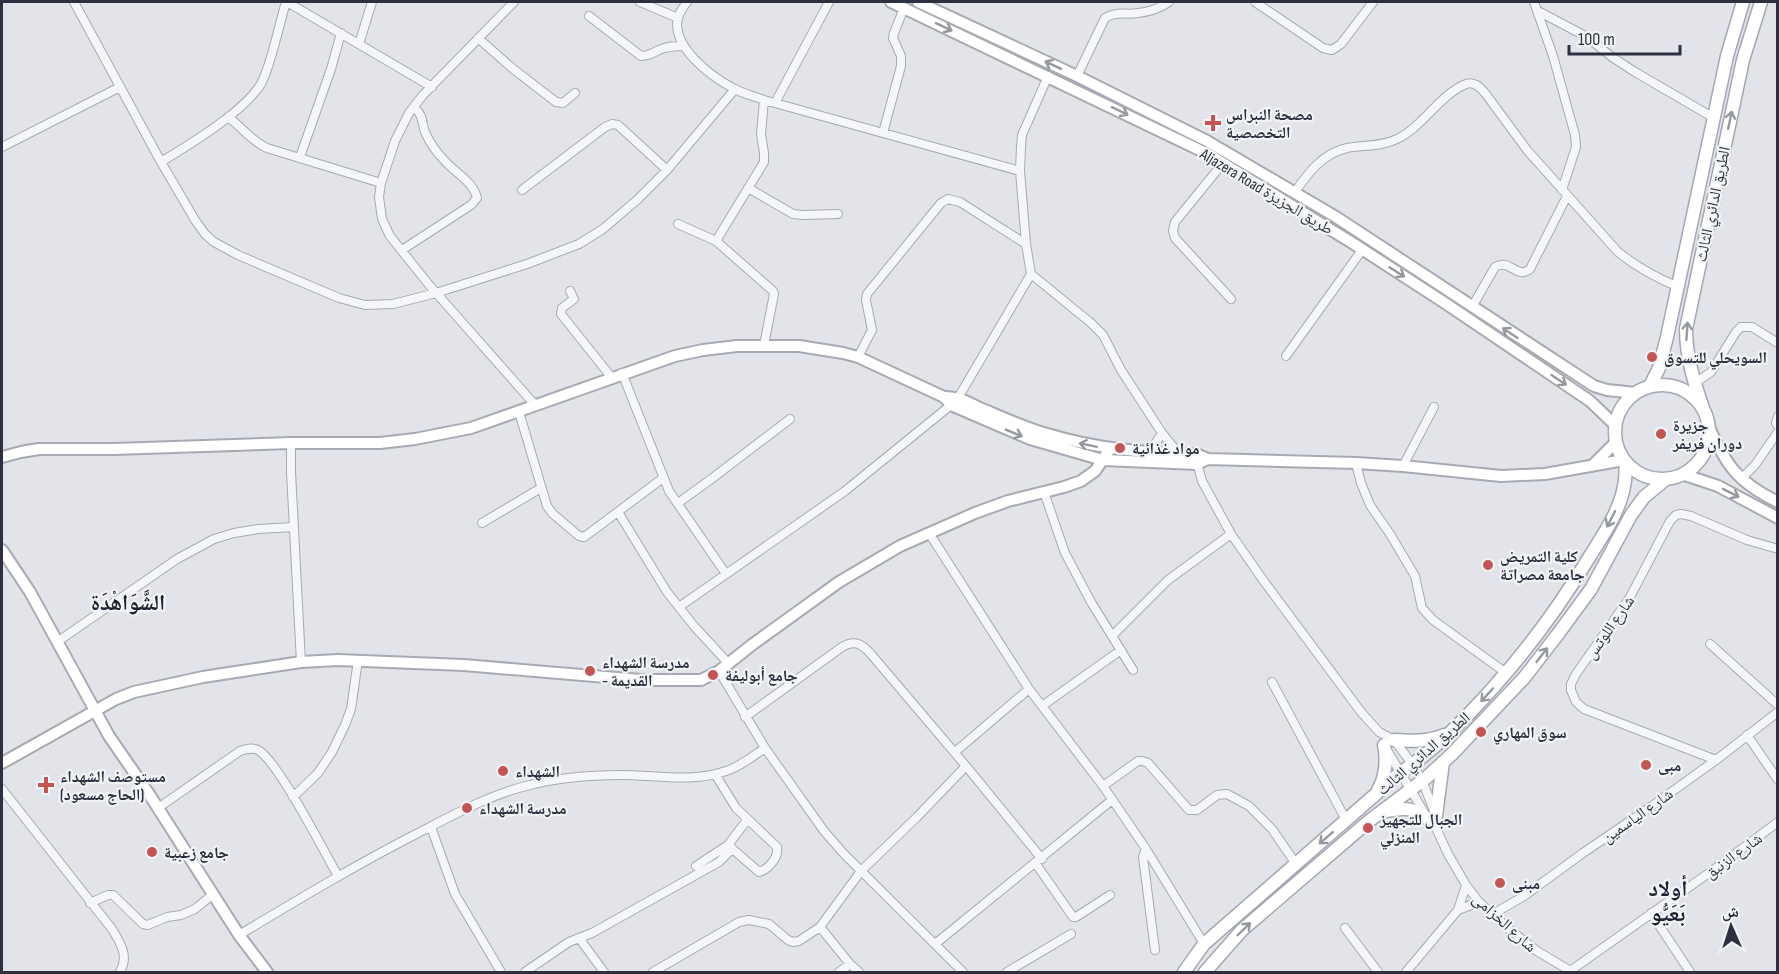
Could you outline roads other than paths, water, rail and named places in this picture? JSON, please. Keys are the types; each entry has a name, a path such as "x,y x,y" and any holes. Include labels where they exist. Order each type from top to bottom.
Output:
{"main road":[{"name":"الطريق الدائري الثالث","path":"1650,386 1659,368 1679,287 1727,56 1743,2"},
{"name":"الطريق الدائري الثالث","path":"1703,408 1686,349 1686,329 1743,60 1761,2"},
{"path":"1662,385 1678,388 1692,396 1703,408 1708,425 1708,442 1701,458 1689,470 1666,479 1644,475 1625,462 1616,442 1615,425 1623,406 1636,393 1650,386 1662,385"},
{"name":"الطريق الدائري الثالث","path":"1184,972 1204,944 1400,773 1456,729 1506,673 1548,621 1600,540 1615,511 1624,486 1625,462"},
{"name":"الطريق الدائري الثالث","path":"1206,972 1242,930 1443,762 1524,678 1591,589 1631,515 1644,497 1666,479"},
{"path":"1372,797 1381,784 1385,752 1389,742 1432,739 1456,729"},
{"path":"1381,812 1410,809 1433,820 1443,762"}],"street":[{"path":"75,2 161,162 205,234 214,242 238,255 339,298 364,305 393,304 436,293 527,264 579,244 603,229 637,201 667,170 735,89"},
{"path":"161,162 187,146 246,102 265,74 286,2 432,87"},
{"path":"359,44 372,2"},
{"path":"514,2 405,118 381,183 380,211 384,226 436,293 535,405"},
{"path":"640,2 678,18"},
{"path":"687,2 678,18 679,32 684,46 716,77 735,89 764,100 1020,171"},
{"path":"775,103 828,2"},
{"name":"Aljazera Road طريق الجزيزة","path":"891,2 1176,138 1223,163 1445,303 1582,396 1615,425"},
{"name":"Aljazera Road طريق الجزيزة","path":"918,2 932,4 1207,141 1294,192 1594,387 1636,393"},
{"path":"1077,76 1105,18 1113,13 1130,14 1146,11 1169,2"},
{"path":"1255,2 1323,48 1332,50 1341,44 1373,2"},
{"path":"1472,307 1499,264 1506,264 1521,273 1530,268 1564,193 1576,147 1575,135 1553,56 1534,2"},
{"path":"884,133 901,66 901,57 893,38 904,8"},
{"path":"1538,11 1587,37 1635,72 1714,118"},
{"path":"589,16 641,56 647,56 670,46 684,46"},
{"path":"300,157 331,69 341,33"},
{"path":"478,38 512,69 556,102 566,102 576,93"},
{"path":"1048,76 1022,135 1020,171 1031,274 1103,335 1121,370 1161,433 1179,454"},
{"path":"1294,192 1309,172 1325,158 1348,148 1369,147 1397,139 1419,124 1446,97 1466,84 1472,83 1478,85 1485,93 1527,150 1564,193 1625,257 1660,280 1679,287"},
{"path":"2,147 120,87"},
{"path":"716,241 764,162 761,134 764,100"},
{"path":"402,250 471,205 477,198 468,182 443,159 425,132 421,114 414,107"},
{"path":"228,117 259,144 381,183"},
{"path":"522,190 612,124 618,124 667,170"},
{"path":"1223,163 1175,222 1173,231 1175,238 1231,299"},
{"path":"748,188 793,214 838,214"},
{"path":"858,357 872,330 867,294 941,203 948,200 960,202 1026,244"},
{"path":"678,224 716,241 773,291 764,345"},
{"path":"1286,356 1362,250"},
{"path":"679,607 845,491 951,400 1031,274"},
{"path":"570,291 574,299 562,308 561,314 617,375 663,478 726,574"},
{"path":"1695,383 1711,372 1741,327 1752,327 1778,343"},
{"path":"2,457 39,449 380,443 415,439 471,428 688,352 764,345 799,346 858,357 1030,440 1103,460 1200,459 1356,463 1501,476 1545,474 1625,462"},
{"path":"951,400 985,410 1044,433 1110,449 1179,454 1200,459"},
{"path":"1403,466 1434,406"},
{"path":"519,412 547,506 579,536 584,537 663,478"},
{"path":"1778,416 1776,423 1778,426"},
{"path":"678,503 790,418"},
{"path":"1708,425 1728,465 1753,488 1778,502"},
{"path":"1741,479 1755,465 1778,432"},
{"path":"1150,452 1161,433"},
{"path":"1592,466 1616,442"},
{"path":"291,443 301,662"},
{"path":"2,763 116,699 134,692 163,684 301,662 358,660 511,668 641,680 701,680 719,671 840,582 900,546 1008,501 1081,481 1095,471 1110,449"},
{"path":"1200,459 1202,481 1231,534 1338,684 1379,732 1413,765 1422,780 1433,820"},
{"path":"1356,463 1370,505 1414,576 1422,608 1433,620 1506,673"},
{"path":"1682,474 1718,486 1778,518"},
{"path":"482,523 541,488"},
{"path":"1044,492 1065,553 1091,602 1133,670"},
{"path":"618,512 667,591 728,663"},
{"name":"شارع اللوتس","path":"1716,760 1584,708 1572,696 1571,684 1630,597 1664,531 1676,515 1691,516 1748,540 1778,549"},
{"path":"57,642 177,559 214,539 258,529 294,527"},
{"path":"929,533 1029,689 1103,786 1146,849 1204,944"},
{"path":"1112,636 1168,580 1231,534"},
{"path":"2,550 30,592 109,736 158,808 212,895 267,972"},
{"path":"746,717 842,646 856,642 870,653 966,765 1039,861 1073,917 1110,895"},
{"path":"1710,644 1778,705"},
{"path":"1042,706 1121,650"},
{"path":"293,797 318,773 332,752 345,725 351,709 358,660"},
{"path":"719,671 765,748 824,831 963,972"},
{"path":"1272,682 1346,820"},
{"path":"955,752 1029,689"},
{"name":"شارع الياسمين","path":"1493,914 1524,896 1716,760 1778,712"},
{"path":"1748,735 1778,780"},
{"path":"1389,742 1400,773 1433,820"},
{"path":"239,935 338,876 431,826 506,792 575,778 621,775 681,778 715,774 728,771 765,748"},
{"path":"158,808 240,751 246,749 259,751 270,761 293,797 338,876"},
{"path":"1103,786 1142,760 1148,763 1189,810 1197,810 1217,795 1227,794 1249,806 1272,829 1296,864"},
{"path":"654,972 739,922 749,920 769,924 788,940 799,941 820,927 861,871 966,765"},
{"path":"715,774 736,808 777,848 777,857 759,872 730,847"},
{"path":"2,789 112,929 125,956 120,972"},
{"path":"935,944 1112,800"},
{"path":"525,972 569,942 592,933 719,862 747,820"},
{"name":"شارع الخزامى","path":"1433,820 1448,854 1479,902 1537,951 1571,972"},
{"name":"شارع الزنبق","path":"1571,972 1778,822"},
{"path":"431,826 455,894 501,972"},
{"path":"696,866 730,847"},
{"path":"1146,849 1143,857 1155,950"},
{"path":"1406,972 1458,910 1466,885"},
{"path":"90,903 108,894 113,895 143,924 148,925 195,909 212,895"},
{"path":"1458,910 1479,902"},
{"path":"1651,913 1690,972"},
{"path":"820,927 859,972"},
{"path":"1345,928 1378,972"},
{"path":"1007,972 1071,933"},
{"path":"579,938 604,972"},
{"path":"839,972 850,964"}],"place":[{"name":"مصحة النبراس التخصصية","path":"1213,123"},
{"name":"السويحلي للتسوق","path":"1652,357"},
{"name":"جزيرة دوران فريفر","path":"1661,434"},
{"name":"مواد غذائية","path":"1120,448"},
{"name":"كلية التمريض جامعة مصراتة","path":"1488,565"},
{"name":"مدرسة الشهداء - القديمة","path":"590,671"},
{"name":"جامع أبوليفة","path":"713,675"},
{"name":"سوق المهاري","path":"1481,732"},
{"name":"مبى","path":"1646,765"},
{"name":"الشهداء","path":"503,771"},
{"name":"مستوصف الشهداء (الحاج مسعود)","path":"46,785"},
{"name":"مدرسة الشهداء","path":"467,808"},
{"name":"الجبال للتجهيز المنزلي","path":"1368,828"},
{"name":"جامع زعبية","path":"152,852"},
{"name":"مبنى","path":"1500,883"}],"district":[{"name":"الشَّوَاهْدَة","path":"128,602"},
{"name":"أولاد بَعَيُّو","path":"1668,900"}]}
